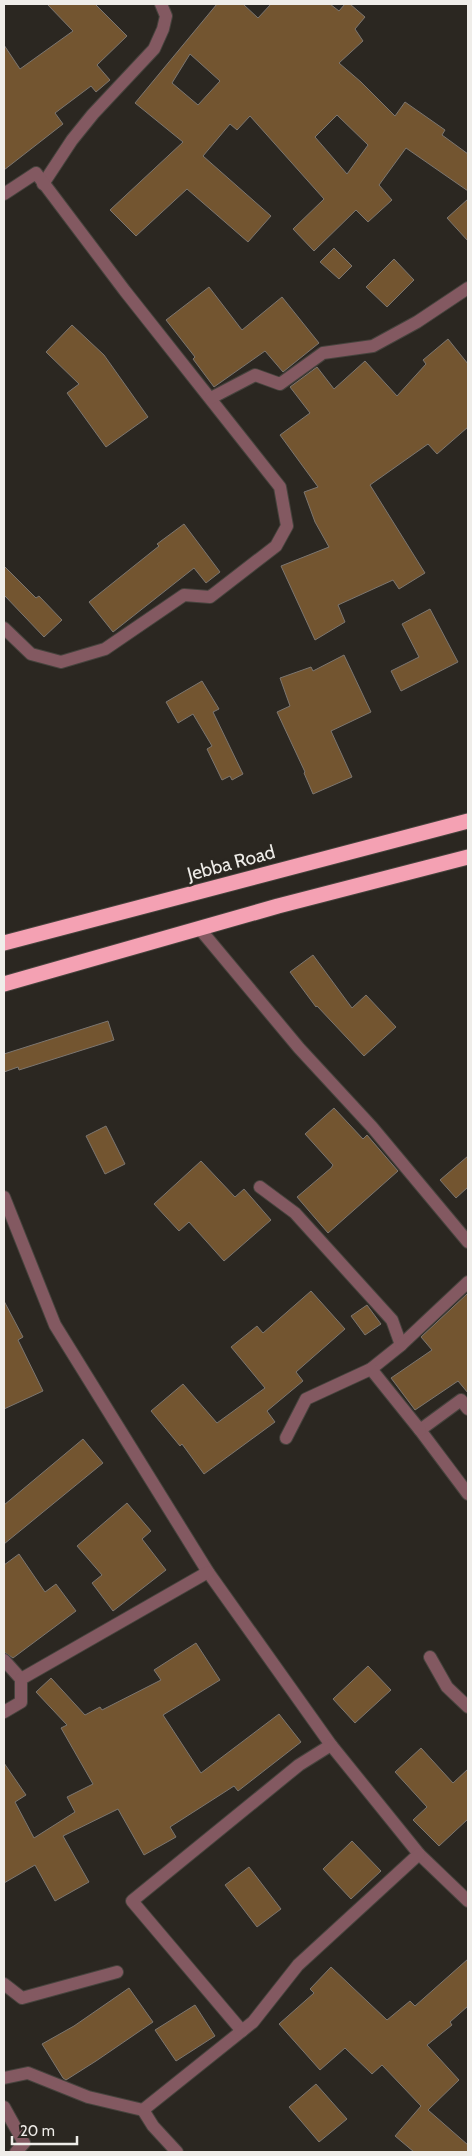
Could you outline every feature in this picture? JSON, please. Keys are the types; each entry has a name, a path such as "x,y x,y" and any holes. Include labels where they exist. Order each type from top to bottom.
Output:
{"highway":[{"name":"Jebba Road","path":"4,943 468,822"},
{"path":"4,984 199,928 468,857"}],"street":[{"path":"43,184 72,140 93,114 154,49 164,29 166,16 161,4"},
{"path":"4,194 36,173 148,321 280,487 287,526 276,546 210,597 184,595 105,649 61,662 31,654 4,628"},
{"path":"211,398 255,375 280,384 323,353 373,346 417,322 468,288"},
{"path":"199,928 299,1048 372,1127 468,1242"},
{"path":"260,1187 295,1213 392,1320 401,1345"},
{"path":"4,1197 55,1325 208,1572 331,1745 419,1854 468,1901"},
{"path":"286,1438 306,1399 371,1369 401,1345 468,1282"},
{"path":"371,1369 468,1494"},
{"path":"420,1430 461,1400 468,1409"},
{"path":"21,1679 208,1572"},
{"path":"430,1657 447,1686 468,1707"},
{"path":"4,1660 21,1679 21,1702 4,1712"},
{"path":"242,2031 132,1901 299,1765 331,1745"},
{"path":"143,2110 253,2022 298,1964 419,1854"},
{"path":"4,1984 22,1998 117,1972"},
{"path":"4,2078 28,2073 88,2096 143,2110 153,2126 177,2152"},
{"path":"4,2107 24,2143 16,2152"}],"building":[{"path":"47,4 95,4 127,36 97,65 110,80 96,92 91,86 55,113 63,124 4,170 4,45 20,69 73,31"},
{"path":"217,4 243,4 258,18 271,4 330,4 339,11 345,4 350,4 365,17 355,29 363,41 339,63 395,116 405,102 445,130 442,135 468,154 468,191 406,148 379,185 392,200 368,222 356,210 314,251 293,229 324,199 250,116 237,130 230,124 203,156 271,216 248,242 187,189 136,236 110,210 183,142 135,103","holes":["190,54 220,81 198,105 172,83","337,115 368,145 347,174 315,137"]},
{"path":"468,199 468,241 447,218"},
{"path":"334,248 352,266 339,279 320,262"},
{"path":"394,259 414,280 387,307 366,287"},
{"path":"209,287 242,330 282,297 319,343 283,372 265,351 214,387 193,359 195,357 166,320"},
{"path":"72,325 104,355 148,417 106,447 67,393 79,384 46,352"},
{"path":"448,339 468,364 468,427 437,454 428,444 370,485 425,573 399,589 393,580 338,605 345,622 315,640 281,566 329,547 315,522 304,492 318,487 280,435 310,413 290,387 317,367 334,389 365,361 397,396 426,364 423,360"},
{"path":"184,524 220,572 206,583 194,568 113,632 89,602 159,546 157,544"},
{"path":"4,566 36,598 39,596 62,620 44,637 4,595"},
{"path":"430,609 458,662 401,691 391,671 419,657 402,624"},
{"path":"344,655 371,712 331,731 352,777 313,794 305,772 277,712 290,706 280,678 311,667 313,671"},
{"path":"202,681 219,709 213,712 243,774 232,780 230,776 222,780 207,749 212,746 193,714 178,723 166,702"},
{"path":"313,955 352,1008 366,995 396,1027 364,1056 316,1007 290,972"},
{"path":"108,1021 114,1040 19,1070 18,1067 4,1072 4,1054"},
{"path":"334,1108 363,1139 367,1135 398,1171 328,1233 297,1197 333,1165 305,1134"},
{"path":"106,1126 125,1164 105,1174 86,1136"},
{"path":"468,1156 468,1187 456,1198 440,1180"},
{"path":"201,1161 235,1197 244,1189 271,1220 224,1261 189,1222 179,1231 154,1204"},
{"path":"311,1291 345,1329 296,1372 303,1381 267,1411 275,1422 204,1474 182,1444 180,1446 151,1411 183,1384 217,1423 265,1388 231,1347 257,1326 263,1333"},
{"path":"468,1293 468,1393 458,1381 415,1410 391,1378 432,1350 421,1337"},
{"path":"4,1301 23,1337 18,1340 43,1391 4,1409"},
{"path":"367,1305 381,1324 365,1335 351,1316"},
{"path":"83,1439 103,1463 4,1544 4,1505"},
{"path":"127,1503 151,1531 142,1539 166,1570 113,1611 92,1583 102,1575 77,1546"},
{"path":"19,1554 45,1592 56,1584 76,1611 13,1658 4,1652 4,1565"},
{"path":"196,1643 220,1680 163,1715 201,1773 279,1714 301,1742 238,1791 234,1786 170,1827 176,1837 144,1855 118,1809 63,1836 89,1882 55,1901 35,1865 4,1883 4,1763 26,1795 15,1802 34,1838 75,1812 67,1797 93,1784 61,1728 67,1725 36,1692 51,1678 85,1715 100,1707 102,1710 161,1680 154,1670"},
{"path":"368,1666 391,1690 355,1723 333,1699"},
{"path":"421,1748 453,1783 468,1769 468,1819 439,1846 413,1820 427,1807 395,1772"},
{"path":"352,1841 381,1871 351,1899 323,1869"},
{"path":"249,1867 281,1909 257,1927 225,1885"},
{"path":"468,1959 468,2006 450,2022 452,2025 427,2045 459,2080 428,2110 468,2145 468,2152 414,2152 395,2136 421,2106 382,2065 372,2074 345,2048 320,2070 279,2024 314,1993 310,1989 331,1967 387,2020 410,2001 415,2006"},
{"path":"129,1988 153,2022 66,2080 63,2078 42,2044 74,2026"},
{"path":"195,2005 215,2036 176,2061 155,2030"},
{"path":"316,2084 347,2119 319,2142 289,2107"}]}
